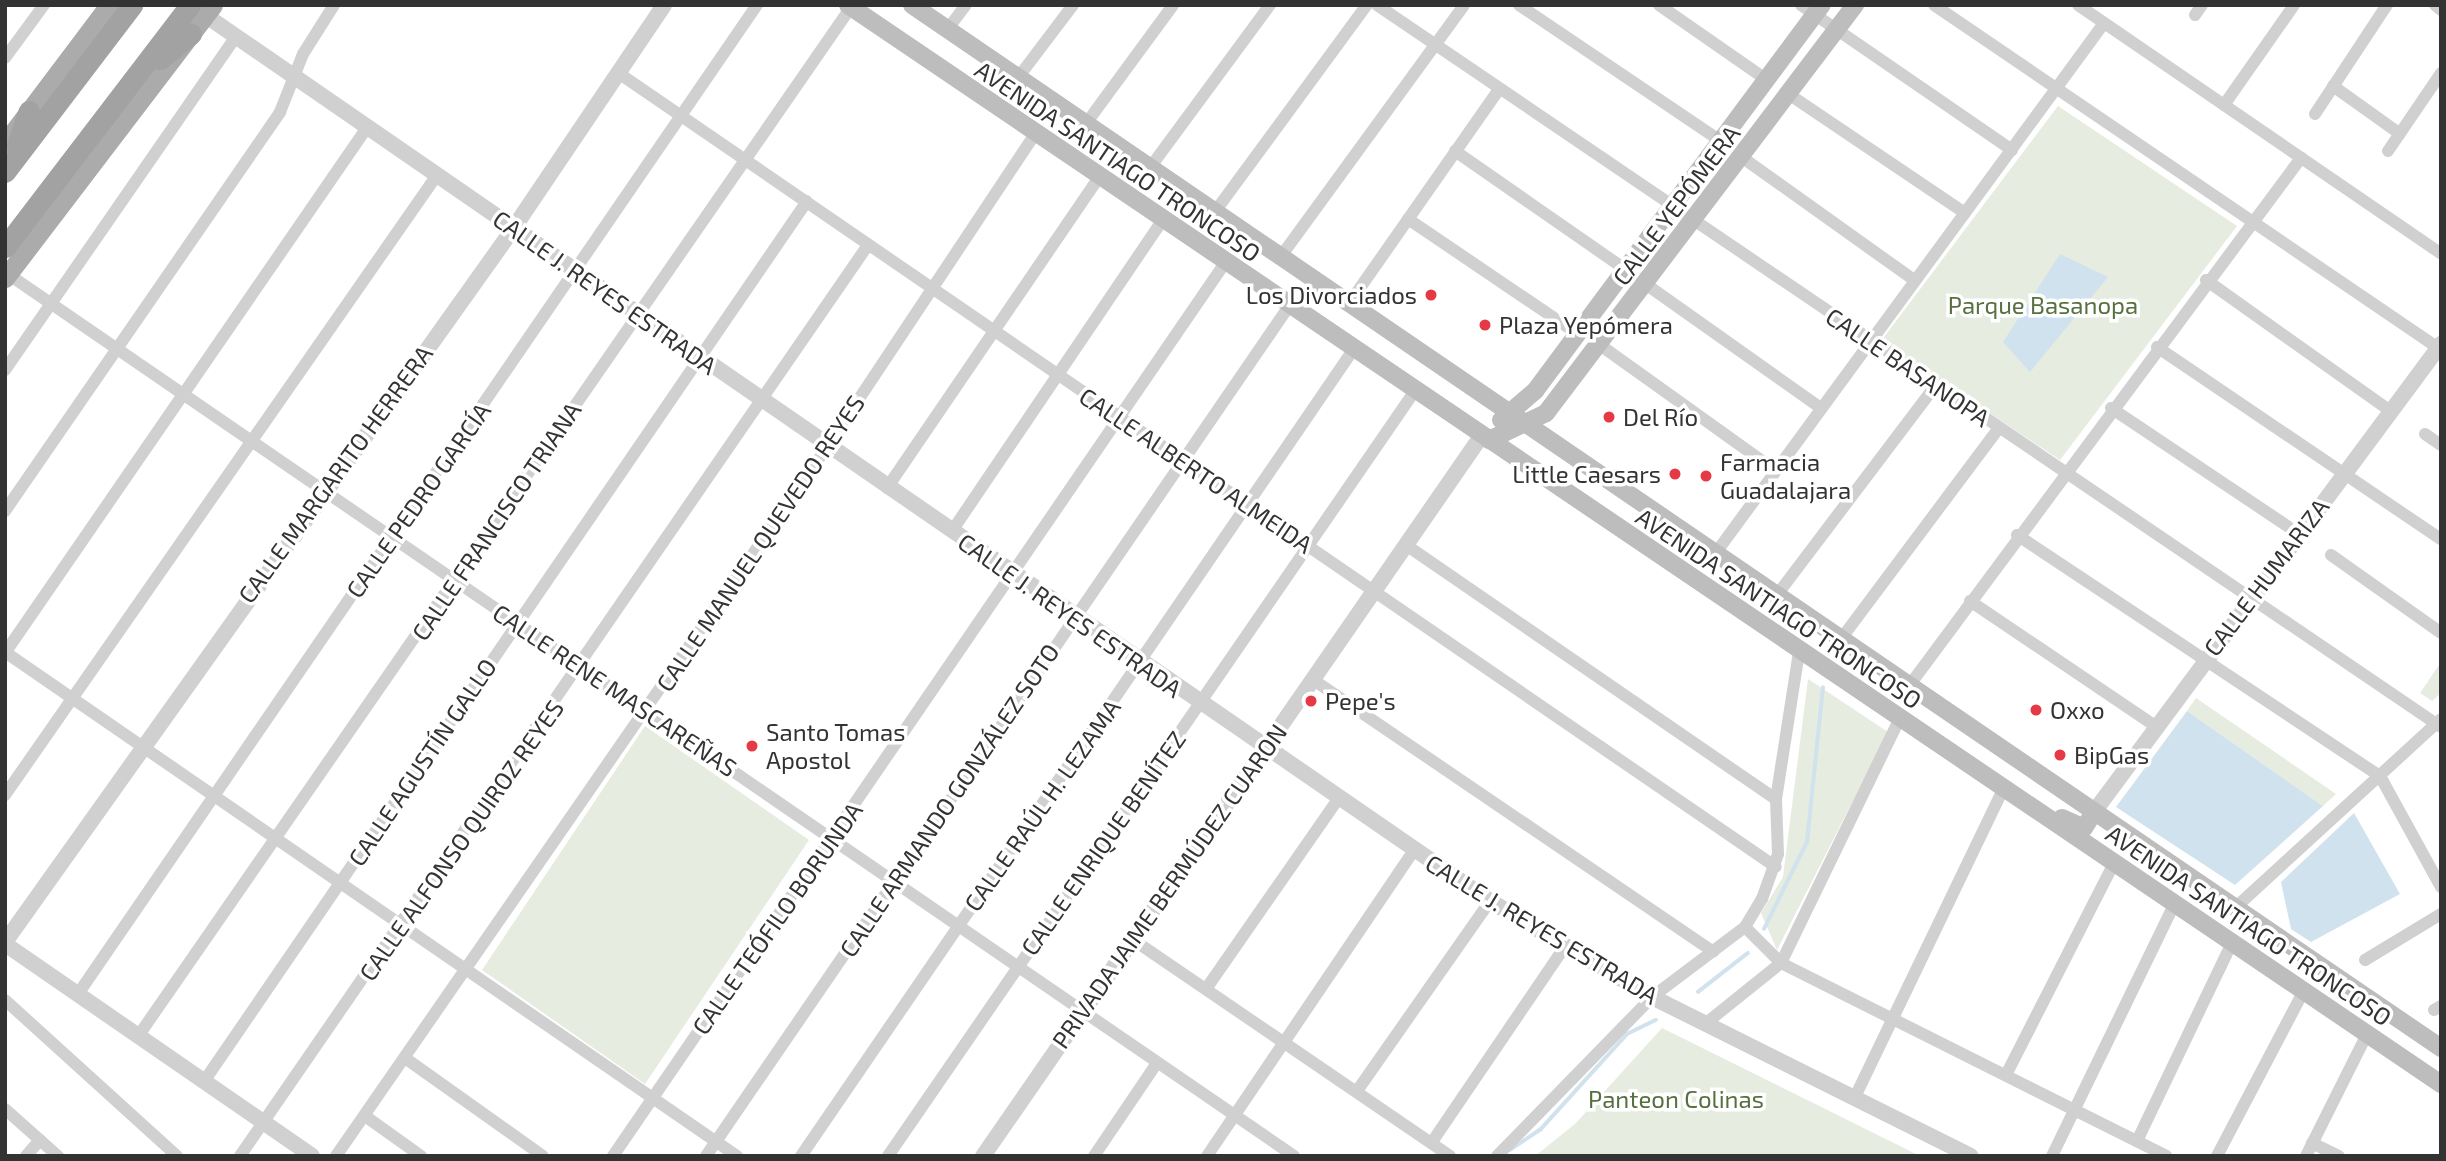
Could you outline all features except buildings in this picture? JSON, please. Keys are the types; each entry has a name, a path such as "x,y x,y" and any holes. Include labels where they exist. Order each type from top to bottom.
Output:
{"highway":[{"path":"7,170 132,5"},
{"path":"5,247 129,85 203,9"},
{"path":"129,85 191,34"},
{"path":"7,170 29,111"}],"main road":[{"path":"5,143 109,5"},
{"name":"AVENIDA SANTIAGO TRONCOSO","path":"912,5 1279,259 2441,1048"},
{"name":"CALLE YEPÓMERA","path":"1528,426 1600,345 1697,222 1855,5"},
{"name":"AVENIDA SANTIAGO TRONCOSO","path":"850,6 1482,440 1538,472 2173,907 2441,1084"},
{"name":"CALLE YEPÓMERA","path":"1482,440 1535,391 1767,80 1812,8"},
{"path":"6,274 191,34 203,9"},
{"path":"1535,391 1528,426 1538,472"},
{"path":"1482,440 1528,426"},
{"path":"1982,776 2078,828 2087,827 2094,812"}],"street":[{"path":"5,58 44,5"},
{"path":"5,511 280,112 294,76 334,5"},
{"name":"CALLE MARGARITO HERRERA","path":"5,943 323,489 513,229 664,5"},
{"name":"CALLE PEDRO GARCÍA","path":"78,994 757,5"},
{"path":"947,30 966,5"},
{"path":"1017,79 1073,5"},
{"path":"1084,125 1173,5"},
{"path":"1149,169 1270,5"},
{"path":"1214,213 1367,5"},
{"name":"CALLE BASANOPA","path":"1377,5 1674,206 1868,342 2440,722"},
{"path":"1279,259 1464,5"},
{"path":"1519,5 1722,142"},
{"path":"1659,5 1767,80"},
{"path":"1934,5 2057,91 2440,347"},
{"path":"2078,5 2441,254"},
{"path":"2224,105 2294,5"},
{"path":"2315,114 2387,5"},
{"path":"2435,5 2441,10"},
{"name":"CALLE FRANCISCO TRIANA","path":"139,1035 850,6"},
{"path":"1812,8 1837,30 2012,150"},
{"name":"CALLE J. REYES ESTRADA","path":"203,9 236,36 366,129 437,175 575,273 952,531 1198,705 1490,901 1564,948 1652,997 1971,1156"},
{"path":"1715,554 1773,469 2057,91 2104,23"},
{"path":"5,370 236,36"},
{"name":"CALLE ALBERTO ALMEIDA","path":"617,72 747,158 930,289 1182,462 1375,589 1776,867"},
{"path":"2388,151 2441,73"},
{"path":"2333,86 2400,134"},
{"path":"1348,305 1499,89"},
{"path":"1790,95 1965,213"},
{"path":"366,129 5,652 72,697 140,749 465,967 737,1156"},
{"name":"CALLE MANUEL QUEVEDO REYES","path":"336,1156 827,447 1035,134"},
{"path":"1455,151 1626,270"},
{"path":"1743,158 1914,280"},
{"path":"1909,686 2063,471 2301,158"},
{"path":"5,795 437,175"},
{"path":"887,488 1099,177"},
{"name":"CALLE AGUSTÍN GALLO","path":"205,1080 807,201"},
{"path":"1408,219 1578,334"},
{"path":"952,531 1162,220"},
{"name":"CALLE ALFONSO QUIROZ REYES","path":"240,1156 267,1123 401,924 765,403 868,245"},
{"name":"CALLE TEÓFILO BORUNDA","path":"613,1156 832,839 1010,573 1121,419 1225,263"},
{"name":"CALLE RENE MASCAREÑAS","path":"6,274 183,391 1294,1156"},
{"path":"2206,280 2390,411"},
{"path":"1647,285 1819,407"},
{"name":"CALLE ARMANDO GONZÁLEZ SOTO","path":"706,1156 1289,306"},
{"path":"1600,345 1773,469"},
{"path":"2157,346 2441,538"},
{"name":"CALLE HUMARIZA","path":"2094,812 2250,595 2440,347"},
{"name":"CALLE RAÚL H. LEZAMA","path":"801,1156 1141,664 1353,350"},
{"path":"1777,595 1935,386"},
{"name":"CALLE ENRIQUE BENÍTEZ","path":"888,1156 1414,392"},
{"path":"2111,408 2298,533"},
{"path":"1841,639 1998,428"},
{"path":"2425,434 2441,445"},
{"name":"PRIVADA JAIME BERMÚDEZ CUARON","path":"983,1156 1263,748 1482,440"},
{"path":"2017,536 2380,775 2441,887"},
{"path":"1406,545 1776,799"},
{"path":"2331,555 2441,633"},
{"path":"1970,600 2155,726"},
{"path":"1497,1156 1652,997 1745,927 1776,867 1776,799 1799,652"},
{"path":"1312,679 1713,952"},
{"path":"1705,1024 1781,963 1899,720"},
{"path":"2236,907 2440,722"},
{"path":"1855,1097 2003,790"},
{"path":"1206,989 1338,799"},
{"path":"1207,1156 1414,850"},
{"path":"2007,1073 2113,865"},
{"path":"1357,1091 1490,901"},
{"path":"2052,1156 2173,907"},
{"path":"2365,960 2441,915"},
{"path":"1745,927 1781,963 2007,1073 2075,1111 2166,1156"},
{"path":"1132,939 1450,1156"},
{"path":"5,943 312,1156"},
{"path":"2137,1141 2231,945"},
{"path":"1432,1142 1564,948"},
{"path":"2217,1156 2303,992"},
{"path":"5,1000 177,1156"},
{"path":"2306,1156 2367,1034"},
{"path":"405,1058 543,1156"},
{"path":"1094,1156 1157,1063"},
{"path":"5,1109 58,1156"},
{"path":"365,1116 421,1156"},
{"path":"26,1156 40,1140"},
{"path":"2312,1143 2339,1156"}],"green space":[{"name":"Parque Basanopa","path":"2058,106 2237,226 2060,460 1881,341"},
{"path":"2441,662 2441,693 2432,701 2420,693"},
{"path":"1808,679 1888,732 1777,950 1761,913 1783,877"},
{"path":"2196,698 2336,794 2323,806 2187,711"},
{"path":"645,726 809,840 645,1084 482,970"},
{"name":"Panteon Colinas","path":"1662,1028 1920,1156 1535,1156 1575,1124"}],"water":[{"path":"2060,254 2108,277 2030,372 2003,342"},
{"path":"2187,711 2323,806 2235,885 2116,807"},
{"path":"2354,813 2400,894 2311,942 2291,929 2281,882"}],"waterway":[{"path":"1764,929 1807,842 1823,688"},
{"path":"1698,992 1748,953"},
{"path":"1510,1150 1541,1129 1627,1034 1656,1020"}],"place":[{"name":"Los Divorciados","path":"1431,295"},
{"name":"Plaza Yepómera","path":"1485,325"},
{"name":"Del Río","path":"1609,417"},
{"name":"Little Caesars","path":"1675,474"},
{"name":"Farmacia Guadalajara","path":"1706,476"},
{"name":"Pepe's","path":"1311,701"},
{"name":"Oxxo","path":"2036,710"},
{"name":"Santo Tomas Apostol","path":"752,746"},
{"name":"BipGas","path":"2060,755"}]}
